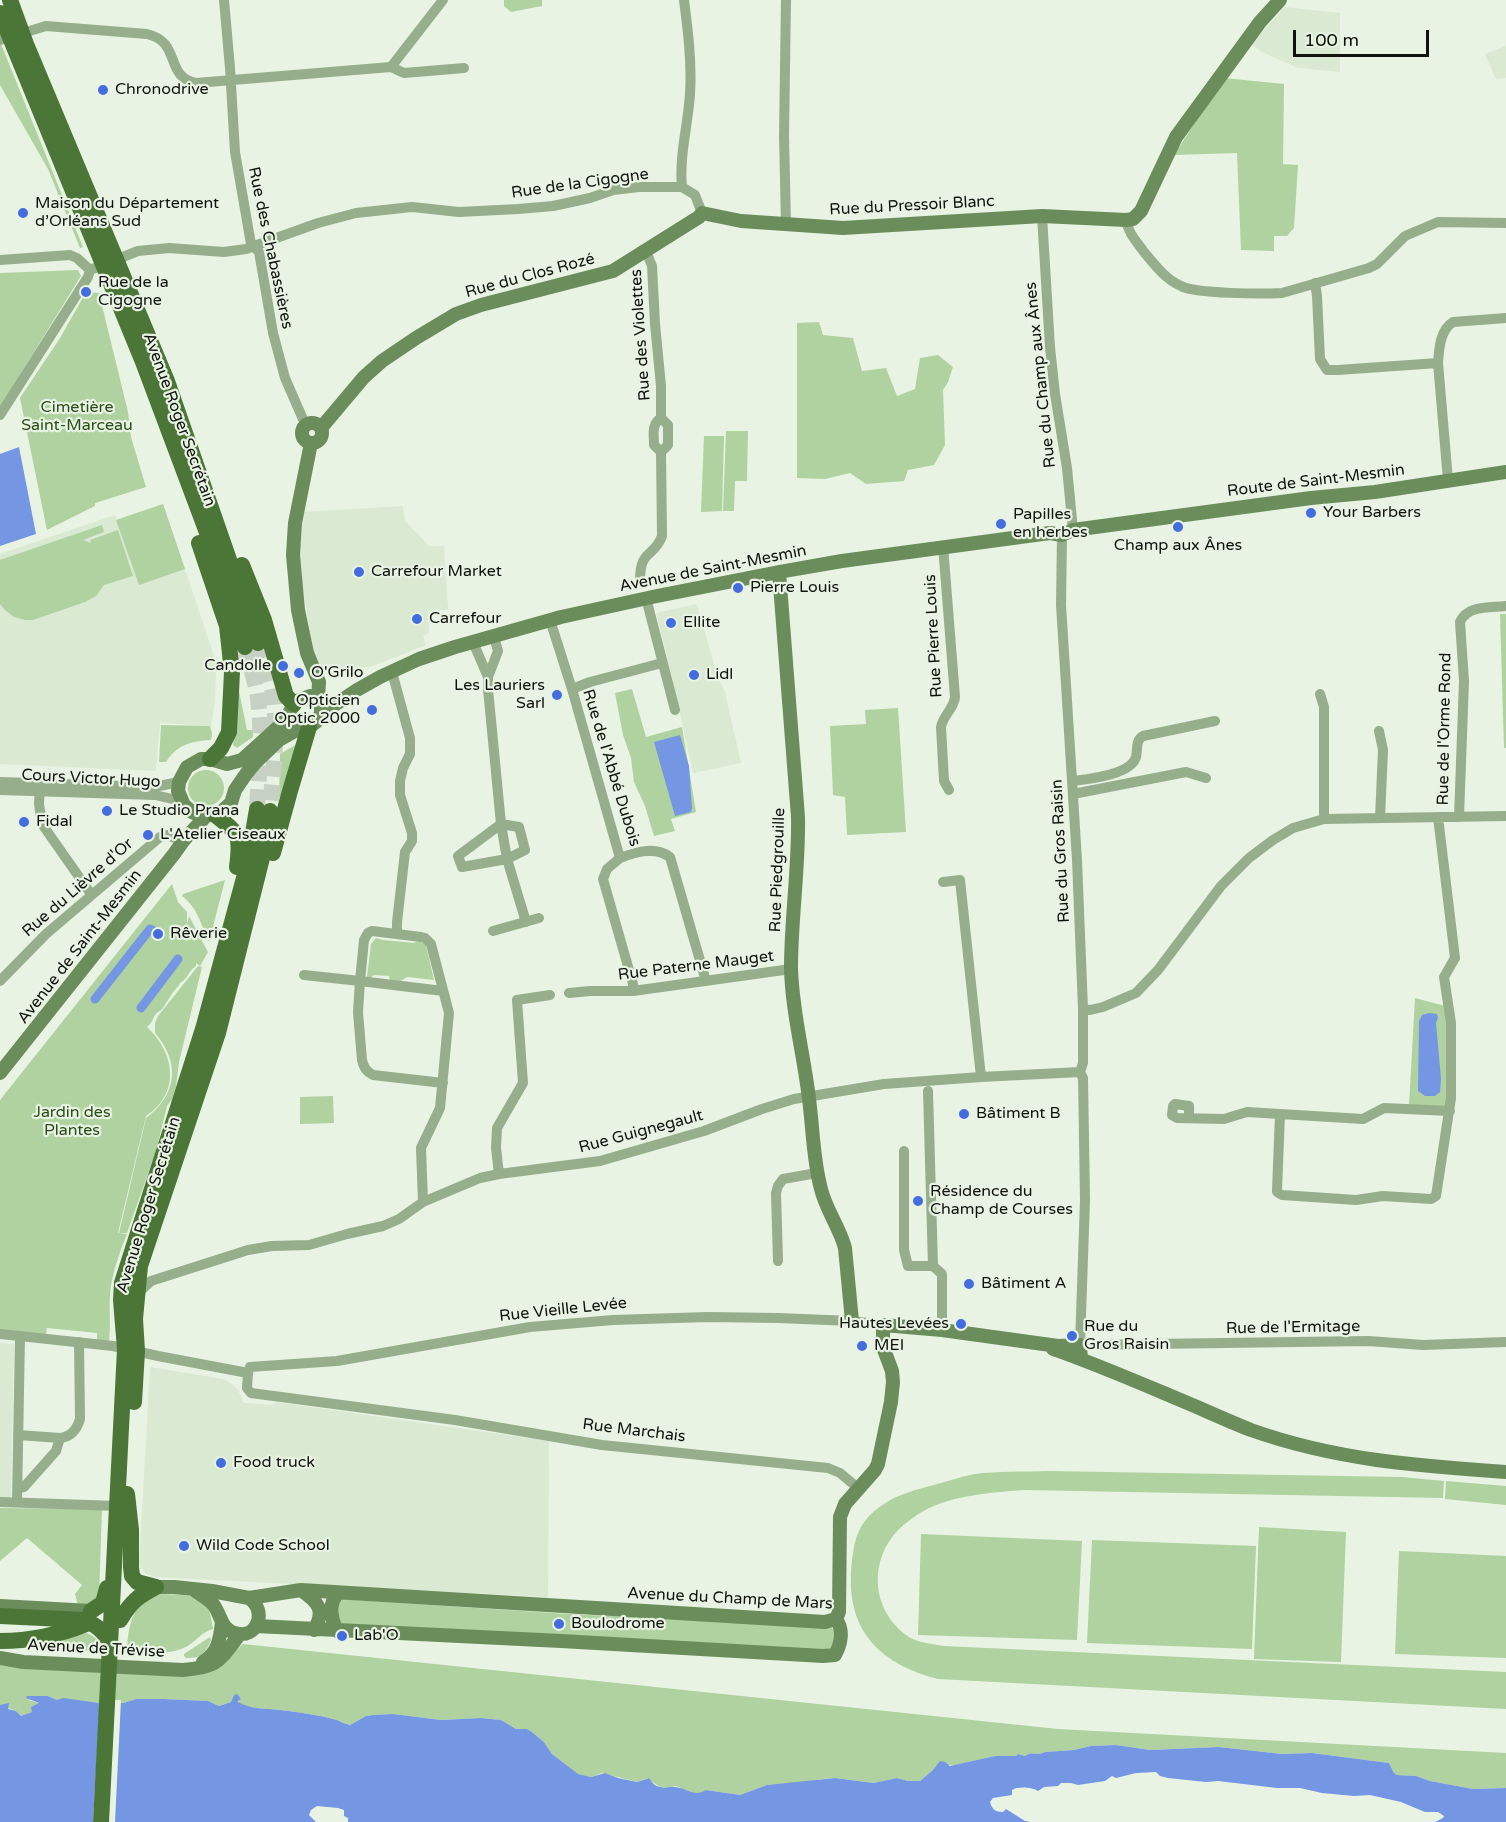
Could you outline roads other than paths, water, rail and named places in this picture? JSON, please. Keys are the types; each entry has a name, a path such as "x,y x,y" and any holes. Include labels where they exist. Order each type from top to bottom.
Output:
{"main road":[{"name":"Avenue Roger Secrétain","path":"10,0 11,37"},
{"name":"Avenue Roger Secrétain","path":"0,13 143,362 181,467 251,645 202,480 167,381 104,265"},
{"path":"181,467 197,537 227,626 232,672 228,738 210,759"},
{"path":"202,480 229,531 264,620 286,696 294,704"},
{"path":"211,1031 258,912 282,817 309,727"},
{"name":"Avenue Roger Secrétain","path":"113,1646 120,1620 123,1500 131,1350 140,1266 211,1031 248,863 263,810"},
{"path":"210,816 228,824 236,833 239,849 229,897 211,1031"},
{"name":"Avenue Roger Secrétain","path":"131,1350 121,1300 122,1283 211,1031"},
{"name":"Avenue Roger Secrétain","path":"113,1646 116,1530 123,1500"},
{"path":"123,1500 132,1530 132,1576 137,1581 156,1587"},
{"path":"0,1616 84,1620 90,1616 106,1598 116,1530"},
{"path":"120,1620 137,1597 156,1587"},
{"path":"0,1641 15,1641 59,1633 90,1616"},
{"path":"90,1616 113,1646 109,1822"},
{"path":"101,1822 113,1646"}],"street":[{"name":"Rue des Chabassières","path":"224,0 235,152 251,244 259,252 273,333 285,378 306,426"},
{"path":"391,67 443,0"},
{"path":"684,0 690,92 681,187 695,195 702,213"},
{"path":"786,0 784,136 786,224"},
{"path":"1280,0 1260,22 1176,137 1141,211 1133,219 1126,220 1133,238 1163,275 1187,289 1282,292 1373,266 1405,236 1438,222 1506,223"},
{"path":"11,37 46,26 151,35 167,45 178,73 185,80 196,82 391,67 404,73 464,68"},
{"name":"Rue de la Cigogne","path":"104,265 138,251 169,248 224,252 254,247 318,223 356,213 412,207 459,212 518,209 553,206 590,198 613,190 639,187 681,187"},
{"name":"Rue du Pressoir Blanc","path":"702,213 741,221 843,228 1042,216 1126,220"},
{"name":"Rue du Clos Rozé","path":"321,428 364,377 382,361 456,314 481,305 613,271 702,213"},
{"name":"Rue du Champ aux Ânes","path":"1042,216 1050,347 1067,468 1067,532"},
{"name":"Rue des Violettes","path":"640,580 642,561 658,545 662,536 661,452 668,445 668,425 661,418 661,386 651,262 646,251"},
{"path":"2,260 70,255 104,265"},
{"path":"0,415 88,277 104,265"},
{"path":"1315,283 1320,359 1327,370 1438,363"},
{"path":"1448,480 1438,363 1442,337 1448,325 1453,322 1506,318"},
{"path":"314,423 321,428 321,438 311,443 305,440 303,429 306,426 314,423"},
{"path":"311,443 295,523 293,555 298,610 307,653 319,682 318,699 321,714"},
{"name":"Route de Saint-Mesmin","path":"1129,522 1375,492 1506,472"},
{"name":"Avenue de Saint-Mesmin","path":"279,734 309,727 321,714 357,690 419,659 550,620 646,598 842,561 1129,522"},
{"name":"Rue du Gros Raisin","path":"1067,532 1061,605 1083,1009 1083,1063 1080,1072 1083,1078 1085,1200 1081,1352"},
{"name":"Rue Pierre Louis","path":"944,546 955,696 953,706 941,727 944,781 949,790"},
{"name":"Rue Piedgrouille","path":"779,572 799,845 795,879 791,969 817,1173 822,1193 845,1248 852,1322"},
{"path":"646,598 675,710"},
{"name":"Rue de l'Orme Rond","path":"1459,817 1464,681 1460,622 1462,616 1472,610 1506,606"},
{"name":"Rue de l'Abbé Dubois","path":"550,620 620,858 649,850 661,852 670,858 706,981"},
{"path":"494,637 498,651 489,677 488,689 501,824 507,859 526,922"},
{"path":"473,642 489,677"},
{"path":"572,689 662,663"},
{"path":"294,704 303,698 310,696 318,699 386,675 411,738 410,754 400,781 400,795 412,833 412,841 405,852 397,933"},
{"path":"1320,694 1324,707 1324,819"},
{"name":"Avenue de Saint-Mesmin","path":"0,1073 184,840 210,816 221,812 231,803 237,787 255,756 279,734 294,704"},
{"path":"1072,781 1125,770 1134,761 1137,755 1137,743 1143,736 1215,721"},
{"path":"1379,731 1383,750 1380,818"},
{"name":"Avenue de Saint-Mesmin","path":"210,759 227,764 255,756"},
{"path":"184,840 184,804 178,791 179,782 182,774 194,762 210,759"},
{"path":"1073,794 1186,772 1206,778"},
{"name":"Cours Victor Hugo","path":"0,782 40,788 155,795 184,804"},
{"name":"Cours Victor Hugo","path":"0,790 154,787 179,782"},
{"path":"40,788 42,824 91,894"},
{"path":"184,804 199,815 210,816"},
{"path":"1083,1009 1103,1007 1136,993 1158,970 1221,886 1249,858 1293,828 1324,819 1506,816"},
{"path":"1281,1114 1277,1192 1282,1195 1356,1200 1383,1196 1431,1199 1436,1196 1450,1112 1451,1023 1444,977 1455,958 1438,817"},
{"path":"501,824 519,827 525,850 507,859 462,867 458,856 501,824"},
{"name":"Rue du Lièvre d'Or","path":"0,981 46,934 163,836 184,840"},
{"path":"620,858 607,869 603,879 633,984 633,991"},
{"path":"943,882 960,879 981,1077"},
{"path":"493,931 539,918"},
{"path":"423,1202 421,1148 440,1108 443,1083 449,1013 431,944 425,938 372,931 364,940 360,981 358,1012 363,1067 373,1075 443,1083"},
{"name":"Rue Paterne Mauget","path":"569,993 633,991 791,969"},
{"path":"304,975 443,991"},
{"path":"499,1174 496,1148 497,1128 523,1083 512,1007 517,1000 550,995"},
{"name":"Rue Guignegault","path":"136,1295 151,1281 248,1250 272,1246 309,1245 383,1226 399,1219 423,1202 461,1185 499,1174 600,1161 704,1131 762,1108 794,1099 884,1084 1080,1072"},
{"path":"928,1090 933,1266"},
{"path":"1190,1118 1224,1119 1247,1112 1363,1119 1384,1108 1450,1112"},
{"path":"904,1151 906,1263 908,1266 933,1266 942,1274 942,1330"},
{"path":"778,1261 776,1193 778,1186 783,1179 817,1173"},
{"path":"140,1266 151,1281"},
{"name":"Rue Vieille Levée","path":"131,1350 248,1373 250,1367 337,1361 530,1326 613,1320 708,1317 852,1322 942,1330 1081,1352 1250,1430 1309,1447 1381,1461 1506,1472"},
{"path":"836,1619 839,1612 840,1517 845,1504 878,1464 891,1402 894,1376 884,1347 883,1325"},
{"path":"0,1334 131,1350"},
{"path":"17,1502 20,1336"},
{"name":"Rue de l'Ermitage","path":"1081,1352 1368,1341 1423,1345 1506,1342"},
{"path":"18,1436 60,1438 75,1430 80,1419 79,1342"},
{"name":"Rue Marchais","path":"248,1373 247,1388 251,1393 454,1420 602,1445 828,1468 840,1473 858,1488"},
{"path":"18,1488 24,1487 57,1451 60,1438"},
{"path":"0,1502 123,1500"},
{"name":"Avenue du Champ de Mars","path":"156,1587 212,1591 243,1597 301,1590 825,1622 836,1619 841,1631 839,1647 835,1655 823,1656 256,1626"},
{"path":"191,1670 214,1653 219,1641 221,1618 223,1606 226,1601 243,1597 258,1607 260,1613 256,1626 247,1633 240,1634 230,1631 221,1618 208,1599 192,1589"},
{"path":"301,1590 311,1597 321,1613 320,1621 314,1630"},
{"path":"337,1631 331,1612 332,1603 338,1593"},
{"path":"0,1606 90,1616"},
{"name":"Avenue de Trévise","path":"0,1658 23,1662 191,1670 211,1666 220,1659 240,1634"}],"water":[{"path":"19,447 36,534 0,546 0,454"},
{"path":"680,735 689,766 692,808 691,812 675,816 654,742"},
{"path":"1437,1014 1438,1018 1436,1023 1441,1079 1440,1092 1435,1096 1425,1096 1418,1091 1419,1021 1422,1015"},
{"path":"237,1694 241,1699 238,1702 248,1706 316,1715 350,1725 366,1716 393,1714 441,1720 481,1718 501,1720 516,1729 527,1729 532,1732 544,1742 552,1754 578,1774 591,1777 605,1773 637,1782 649,1778 653,1784 664,1788 678,1787 694,1793 706,1790 740,1795 767,1785 835,1778 874,1783 897,1778 920,1781 940,1761 950,1766 995,1756 1016,1756 1018,1754 1025,1756 1091,1746 1116,1745 1150,1750 1219,1747 1282,1754 1312,1753 1389,1763 1397,1775 1416,1776 1473,1789 1506,1788 1506,1822 1435,1822 1444,1816 1438,1812 1425,1812 1401,1802 1370,1795 1354,1796 1300,1788 1168,1778 1156,1772 1136,1773 1116,1778 1112,1776 1105,1781 1078,1785 1061,1783 1058,1786 1044,1787 1038,1791 1017,1788 1012,1790 1012,1795 993,1798 990,1802 996,1811 1003,1812 1006,1809 1025,1821 1031,1822 348,1822 348,1818 344,1816 344,1810 317,1806 311,1810 309,1815 316,1822 0,1822 0,1705 9,1703 8,1709 16,1711 21,1716 32,1712 31,1707 39,1703 26,1698 27,1696 48,1696 57,1700 63,1698 99,1703 124,1703 136,1699 208,1701 219,1706 231,1702"}],"waterway":[{"path":"95,999 150,929 152,930"},
{"path":"141,1008 178,959"}],"tunnel":[{"path":"258,643 272,688 274,703 275,750 270,811"},
{"path":"245,647 256,687 260,717 257,809"}],"place":[{"name":"Chronodrive","path":"103,90"},
{"name":"Maison du Département d’Orléans Sud","path":"23,213"},
{"name":"Rue de la Cigogne","path":"86,292"},
{"name":"Your Barbers","path":"1311,513"},
{"name":"Papilles en herbes","path":"1001,524"},
{"name":"Champ aux Ânes","path":"1178,527"},
{"name":"Carrefour Market","path":"359,572"},
{"name":"Pierre Louis","path":"738,588"},
{"name":"Carrefour","path":"417,619"},
{"name":"Ellite","path":"671,623"},
{"name":"Candolle","path":"283,666"},
{"name":"O'Grilo","path":"299,673"},
{"name":"Lidl","path":"694,675"},
{"name":"Les Lauriers Sarl","path":"557,695"},
{"name":"Opticien Optic 2000","path":"372,710"},
{"name":"Le Studio Prana","path":"107,811"},
{"name":"Fidal","path":"24,822"},
{"name":"L'Atelier Ciseaux","path":"148,835"},
{"name":"Rêverie","path":"158,934"},
{"name":"Bâtiment B","path":"964,1114"},
{"name":"Résidence du Champ de Courses","path":"918,1201"},
{"name":"Bâtiment A","path":"969,1284"},
{"name":"Hautes Levées","path":"961,1324"},
{"name":"Rue du Gros Raisin","path":"1072,1336"},
{"name":"MEI","path":"862,1346"},
{"name":"Food truck","path":"221,1463"},
{"name":"Wild Code School","path":"184,1546"},
{"name":"Boulodrome","path":"559,1624"},
{"name":"Lab'O","path":"342,1636"}],"park label":[{"name":"Cimetière Saint-Marceau","path":"77,417"},
{"name":"Jardin des Plantes","path":"72,1122"}]}
